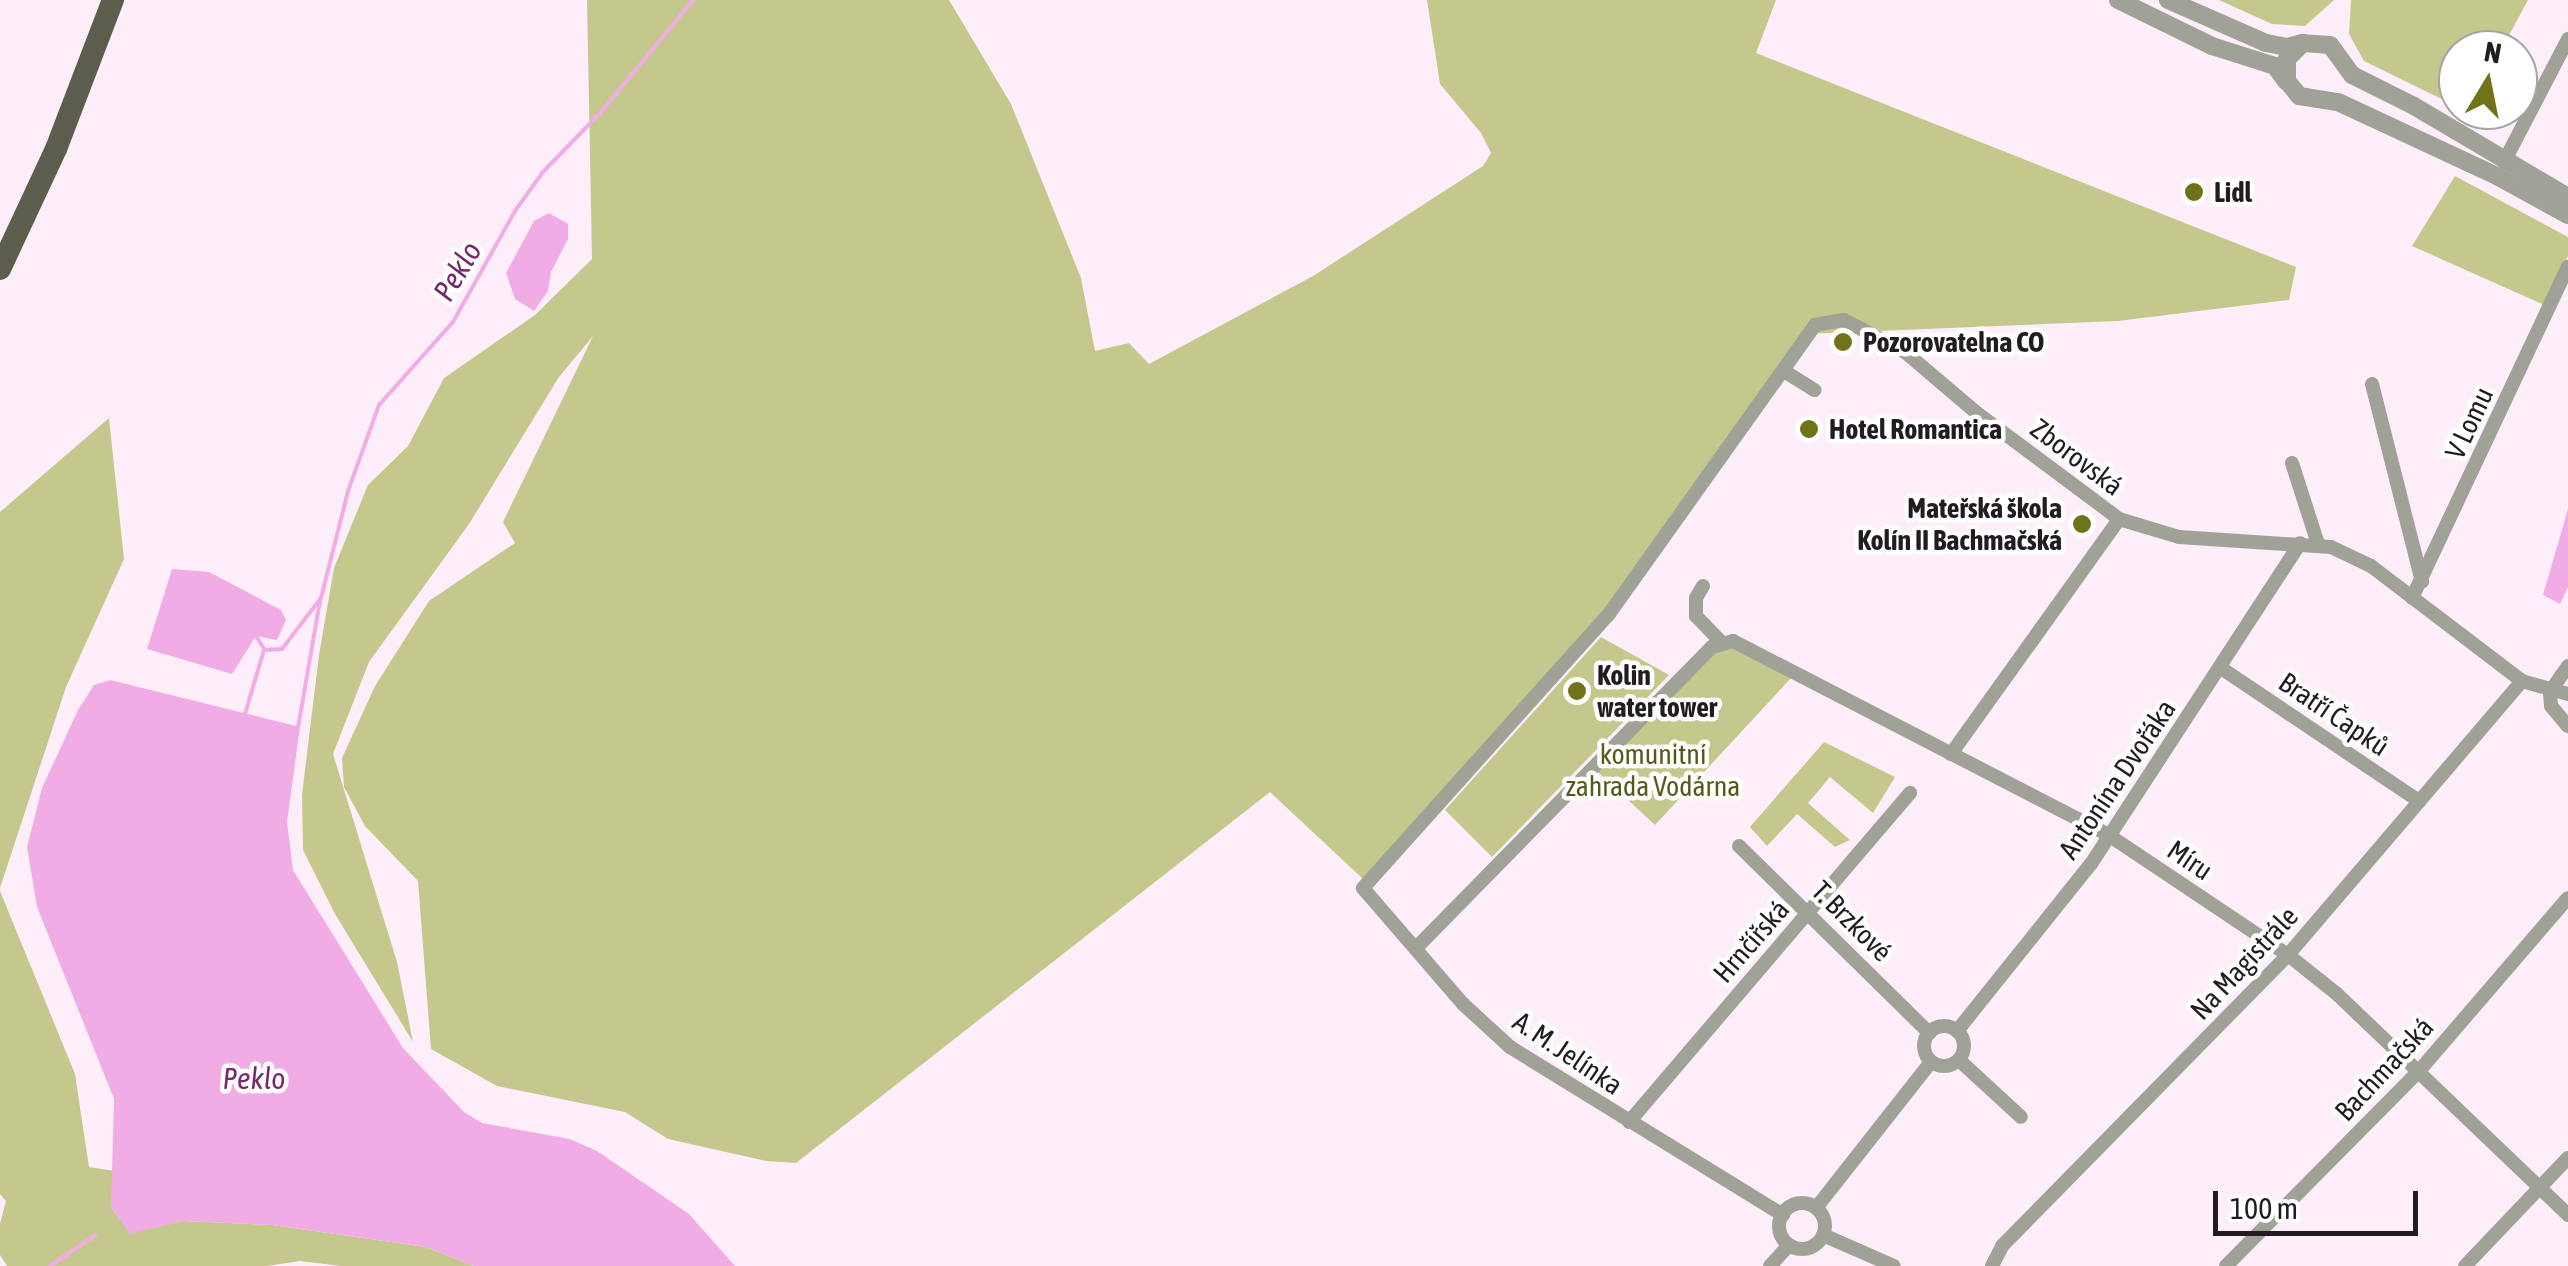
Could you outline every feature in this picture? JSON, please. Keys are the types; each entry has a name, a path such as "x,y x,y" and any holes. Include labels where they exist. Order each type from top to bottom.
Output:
{"main road":[{"path":"0,269 102,33 110,0"}],"street":[{"path":"2118,0 2220,49 2275,66 2289,86 2304,98 2338,102 2568,215"},
{"path":"2168,0 2266,43 2287,47 2326,43 2352,74 2568,197"},
{"path":"2504,162 2568,39"},
{"path":"2289,86 2286,62 2303,43"},
{"path":"2320,99 2341,82 2342,60"},
{"name":"V Lomu","path":"2412,598 2568,267"},
{"name":"Zborovská","path":"1363,888 1608,614 1816,326 1844,320 1905,352 1977,413 2119,519 2179,537 2318,544 2371,566 2522,682 2568,694"},
{"path":"1784,371 1814,390"},
{"path":"2372,384 2422,582"},
{"path":"2292,463 2318,544"},
{"path":"1951,754 2119,519"},
{"name":"Antonína Dvořáka","path":"1956,1031 2110,836 2300,543"},
{"path":"1417,947 1720,642 1696,616 1696,598 1704,586"},
{"name":"Míru","path":"1720,642 1733,641 2110,836 2288,956 2338,994 2568,1216"},
{"path":"2568,666 2550,692 2551,706 2568,726"},
{"name":"Bratří Čapků","path":"2221,668 2420,800"},
{"name":"Na Magistrále","path":"1992,1266 2002,1246 2288,956 2522,682"},
{"name":"Hrnčířská","path":"1629,1122 1910,793"},
{"name":"T. Brzkové","path":"1739,846 1930,1032"},
{"name":"A. M. Jelínka","path":"1363,888 1463,1004 1510,1047 1783,1215"},
{"name":"Bachmačská","path":"2226,1266 2419,1071 2568,898"},
{"path":"1940,1027 1956,1031 1964,1045 1958,1060 1948,1066 1931,1062 1924,1048 1930,1032 1940,1027"},
{"path":"1958,1060 2021,1117"},
{"path":"1816,1208 1931,1062"},
{"path":"2465,1266 2568,1158"},
{"path":"1796,1204 1816,1208 1824,1220 1823,1235 1809,1248 1790,1244 1780,1231 1783,1215 1796,1204"},
{"path":"1823,1235 1894,1266"},
{"path":"1770,1266 1790,1244"}],"green space":[{"path":"587,0 949,0 1011,104 1081,278 1095,351 1129,343 1149,364 1313,276 1483,166 1491,153 1481,133 1440,84 1427,0 1776,0 1756,53 2296,267 2289,300 2118,321 1804,334 1603,611 1363,879 1270,792 796,1163 766,1161 668,1139 625,1112 497,1086 431,1049 418,881 365,826 344,787 342,758 375,686 429,601 515,543 503,522 593,336 559,377 469,524 369,662 333,754 397,962 413,1042 335,914 303,850 302,795 334,568 368,485 408,446 444,378 535,315 592,259"},
{"path":"2219,0 2334,0 2305,26 2272,24"},
{"path":"2351,0 2528,0 2512,30 2438,30 2438,97 2364,61 2349,34"},
{"path":"2455,176 2568,237 2568,256 2544,305 2412,246"},
{"path":"109,418 124,559 66,687 0,888 0,512"},
{"path":"1601,637 1669,675 1492,857 1445,810"},
{"name":"komunitní zahrada Vodárna","path":"1720,646 1733,647 1792,677 1655,825 1597,771"},
{"path":"1824,742 1895,777 1873,813 1830,777 1808,803 1850,840 1835,847 1797,814 1767,846 1750,827"},
{"path":"0,891 75,1074 89,1167 115,1171 111,1207 130,1233 183,1221 272,1225 426,1247 474,1266 341,1266 300,1261 267,1266 7,1266 0,1255 0,1224 6,1201 0,1194"}],"water":[{"path":"549,213 568,224 568,239 551,272 548,291 534,311 515,299 506,273 534,221"},
{"path":"2568,509 2568,587 2560,604 2543,595"},
{"path":"172,569 209,572 281,610 286,620 277,640 256,636 232,674 147,649"},
{"name":"Peklo","path":"110,680 300,727 287,822 293,870 403,1048 464,1112 482,1123 570,1139 597,1151 689,1214 735,1266 474,1266 426,1247 272,1225 183,1221 130,1234 111,1207 114,1099 37,907 27,847 42,788 78,710 94,685"}],"waterway":[{"name":"Peklo","path":"245,714 264,650 282,649 321,598 348,491 379,405 453,322 515,211 543,172 601,112 693,0"},
{"path":"298,728 320,600"},
{"path":"256,636 264,649"},
{"path":"50,1266 96,1235"}],"place":[{"name":"Lidl","path":"2194,192"},
{"name":"Pozorovatelna CO","path":"1843,342"},
{"name":"Hotel Romantica","path":"1809,429"},
{"name":"Mateřská škola Kolín II Bachmačská","path":"2082,524"},
{"name":"Kolin water tower","path":"1577,691"}]}
